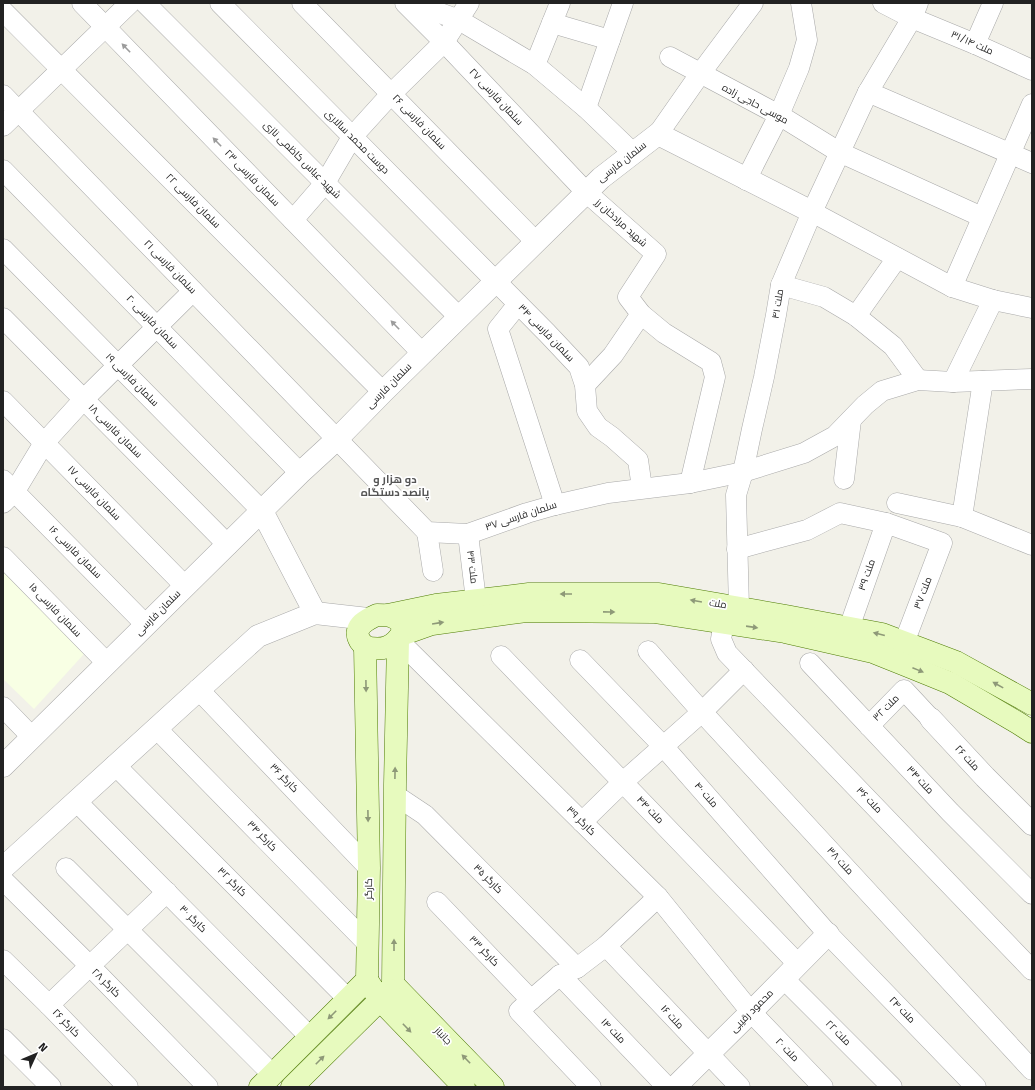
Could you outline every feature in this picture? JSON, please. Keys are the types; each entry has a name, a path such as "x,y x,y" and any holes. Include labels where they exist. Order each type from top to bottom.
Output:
{"main road":[{"name":"ملت","path":"378,617 436,605 529,594 659,594 882,634 956,662 1032,704"},
{"name":"ملت","path":"399,638 432,624 526,611 654,612 786,632 874,652 950,683 1032,732"},
{"path":"378,617 396,617 401,622 403,632 399,638 387,647 380,649 365,647 358,637 360,627 362,623 378,617"},
{"path":"294,1086 387,992 395,795 399,638"},
{"name":"کارگر","path":"365,647 369,868 367,980"},
{"path":"266,1081 367,980 387,992"},
{"name":"جانباز","path":"387,992 464,1087"},
{"name":"جانباز","path":"387,992 493,1087"}],"street":[{"name":"سلمان فارسی ۲۳","path":"82,3 422,353"},
{"path":"3,126 130,3"},
{"name":"شهید عباس کاظمی نازی","path":"145,3 459,317"},
{"name":"دوست محمد سالاری","path":"220,3 496,281"},
{"name":"سلمان فارسی ۲۶","path":"302,3 536,242"},
{"name":"سلمان فارسی ۲۷","path":"405,3 586,192"},
{"path":"413,3 464,11 535,65 586,108 633,153"},
{"path":"535,65 560,3"},
{"path":"586,108 623,3"},
{"path":"753,3 700,74 658,134 746,180 812,212 952,287 993,300 1032,308"},
{"path":"746,180 779,115 799,68 807,40 801,3"},
{"name":"ملت ۳۱/۱۴","path":"883,3 915,10 975,44 1032,70"},
{"path":"975,44 993,3"},
{"name":"ملت ۴۱","path":"740,608 736,495 743,472 764,377 781,285 839,152 868,92 915,10"},
{"name":"سلمان فارسی ۲۲","path":"3,11 383,392"},
{"path":"293,220 325,183 352,137 391,94 444,42 464,11"},
{"path":"552,23 610,40"},
{"name":"موسی حاجی زاده","path":"670,57 779,115 839,152 982,217"},
{"path":"868,92 1032,164"},
{"name":"سلمان فارسی ۲۱","path":"3,94 337,439"},
{"path":"952,287 1032,104"},
{"name":"سلمان فارسی","path":"3,766 300,473 337,439 586,192 601,178 658,134"},
{"name":"سلمان فارسی ۲۰","path":"3,170 300,473"},
{"name":"شهید مرادخان رز","path":"586,192 656,254 628,297 641,314"},
{"name":"سلمان فارسی ۱۹","path":"3,249 262,511"},
{"path":"856,316 897,258"},
{"name":"سلمان فارسی ۳۴","path":"496,281 579,367 585,385 587,411 598,427 638,460 642,488"},
{"path":"781,285 824,297 856,316 893,346 918,380 953,382 1032,379"},
{"path":"7,491 44,443 84,399 194,291"},
{"path":"953,382 993,300"},
{"path":"518,304 498,329 555,505"},
{"path":"585,385 613,355 641,314 664,333 711,362 715,376 690,483"},
{"name":"سلمان فارسی ۱۸","path":"3,318 228,545"},
{"name":"سلمان فارسی ۳۷","path":"427,532 468,534 527,513 608,493 690,483 743,472 804,453 835,436 865,405 882,391 918,380"},
{"path":"962,517 983,381"},
{"name":"سلمان فارسی ۱۷","path":"3,401 185,586"},
{"path":"844,479 851,420"},
{"path":"337,439 427,532 433,571"},
{"name":"سلمان فارسی ۱۶","path":"7,491 146,625"},
{"path":"897,503 962,517 1032,545"},
{"path":"262,511 315,613"},
{"path":"737,549 807,530 840,513 886,523"},
{"name":"ملت ۳۷","path":"886,523 942,543 904,643"},
{"name":"ملت ۳۹","path":"849,628 886,523"},
{"name":"ملت ۴۳","path":"468,534 476,600"},
{"name":"سلمان فارسی ۱۵","path":"3,557 107,663"},
{"path":"3,868 258,636 315,613 378,617"},
{"name":"ملت ۳۶","path":"724,623 721,639 726,653 1032,970"},
{"name":"کارگر ۳۹","path":"399,638 658,897 751,1012"},
{"name":"ملت ۳۸","path":"648,651 702,712 1032,1070"},
{"name":"ملت ۴۴","path":"501,656 623,782 791,971"},
{"name":"ملت ۴۰","path":"580,660 663,746 828,934"},
{"name":"ملت ۳۴","path":"810,663 950,812 1032,894"},
{"path":"582,822 623,782 702,712 744,670"},
{"name":"کارگر ۳۶","path":"198,689 369,868"},
{"name":"ملت ۳۲","path":"869,726 904,690"},
{"name":"ملت ۲۶","path":"904,690 985,777 1032,824"},
{"path":"3,707 32,737"},
{"name":"کارگر ۳۴","path":"156,728 368,944"},
{"name":"کارگر ۳۲","path":"115,765 348,999"},
{"name":"کارگر ۳۵","path":"395,795 425,815 569,971"},
{"name":"کارگر ۳۰","path":"76,801 310,1037"},
{"path":"66,868 128,930 266,1081"},
{"name":"کارگر ۲۸","path":"3,880 90,966 208,1087"},
{"path":"50,1005 167,892"},
{"path":"591,1087 519,1011 569,971 606,946 658,897"},
{"name":"کارگر ۳۳","path":"437,902 531,1000"},
{"name":"محمود رقیبی","path":"675,1087 828,934"},
{"name":"ملت ۲۴","path":"828,934 976,1087"},
{"name":"ملت ۱۶","path":"606,946 740,1087"},
{"name":"کارگر ۲۶","path":"3,960 50,1005 128,1087"},
{"name":"ملت ۱۴","path":"569,971 667,1087"},
{"name":"ملت ۲۲","path":"791,971 892,1087"},
{"name":"ملت ۲۰","path":"751,1012 823,1087"},
{"path":"3,1039 51,1087"}],"shaded area":[{"path":"3,569 84,654 34,709 3,679"}],"district":[{"name":"دو هزار و پانصد دستگاه","path":"395,485"}]}
